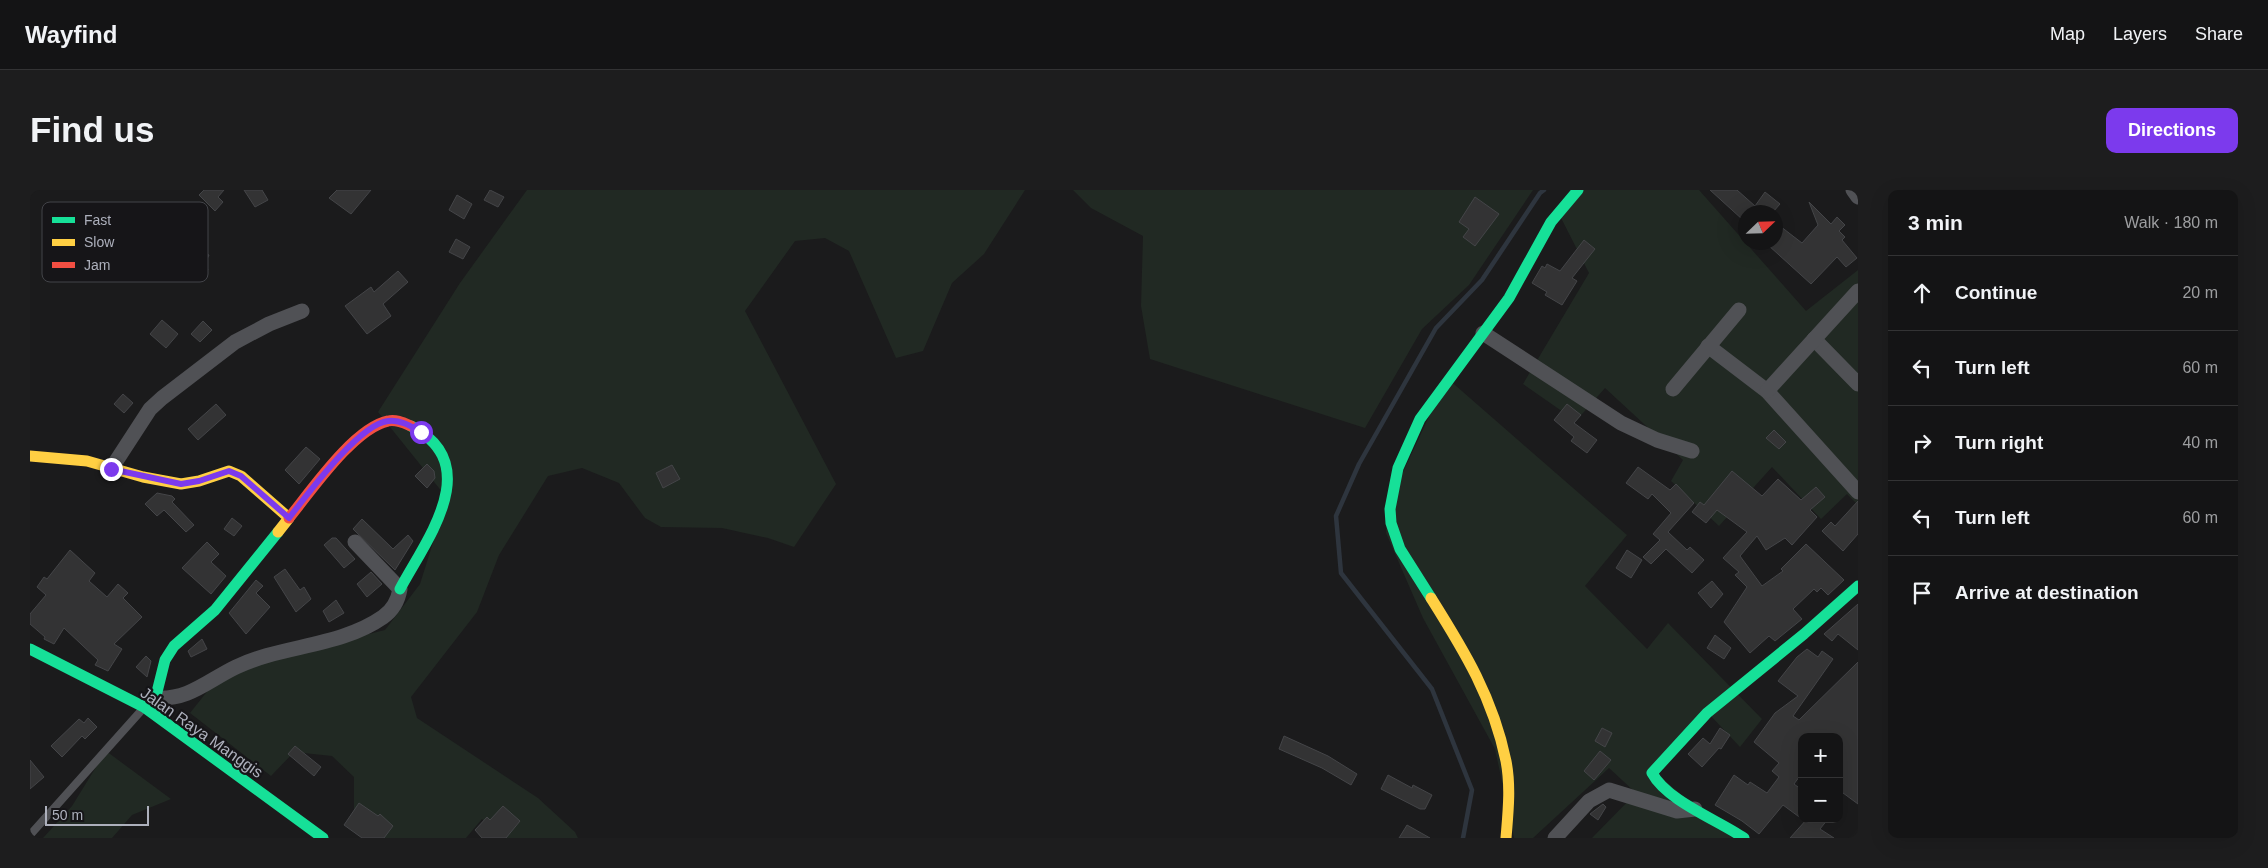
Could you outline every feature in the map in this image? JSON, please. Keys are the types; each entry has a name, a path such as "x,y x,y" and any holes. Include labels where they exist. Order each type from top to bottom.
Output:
{"main road":[{"path":"1506,838 1509,798 1506,762 1482,685 1456,634 1400,549 1391,523 1392,490 1398,468 1420,419 1509,298 1555,216 1578,190"},
{"path":"151,706 164,660 174,646 215,610 346,448 376,426 388,420 404,423 421,432 436,445 444,460 448,478 443,502 431,533 400,589"},
{"path":"30,456 87,462 181,484 199,481 229,471 241,476 289,518"},
{"path":"1744,838 1658,784 1652,776 1654,769 1707,713 1804,634 1858,586"},
{"name":"Jalan Raya Manggis","path":"30,650 151,706 322,838"}],"street":[{"path":"1853,190 1858,197"},
{"path":"1767,391 1858,291"},
{"path":"1672,389 1739,310"},
{"path":"111,469 150,409 162,398 235,342 269,324 302,311"},
{"path":"1483,333 1621,424 1657,440 1692,451"},
{"path":"1814,340 1858,384"},
{"path":"1708,346 1767,391 1858,492"},
{"path":"151,706 176,698 237,667 354,631 390,611 400,589 355,542"},
{"path":"1555,838 1589,801 1609,790 1677,811 1695,809"}],"lane":[{"path":"30,835 151,706"}],"shaded area":[{"path":"527,190 1025,190 984,254 952,283 923,351 896,358 849,251 825,238 795,241 745,311 836,484 794,547 768,538 722,528 661,527 645,518 619,483 582,468 548,476 499,555 477,612 411,697 417,718 538,798 575,832 578,838 503,838 482,819 466,838 380,838 354,816 354,777 332,756 294,752 271,776 190,713 221,674 272,658 385,630 420,584 447,498 378,412 460,283"},
{"path":"1073,190 1533,190 1469,285 1422,329 1365,428 1150,359 1141,306 1143,236 1091,208"},
{"path":"1579,190 1699,190 1738,234 1738,250 1752,250 1806,311 1858,270 1858,505 1847,494 1821,519 1772,467 1719,526 1671,481 1683,460 1605,388 1576,421 1523,384 1589,273 1557,210"},
{"path":"1447,378 1627,535 1585,586 1647,649 1668,623 1762,719 1740,747 1709,714 1656,773 1732,838 1592,838 1636,793 1609,768 1533,838 1514,838 1495,749 1423,618 1386,533 1388,504"},
{"path":"106,751 171,799 132,815 112,838 43,838 72,806"}],"building":[{"path":"204,190 224,190 218,197 223,202 215,211 199,195"},
{"path":"244,190 262,190 268,200 255,207"},
{"path":"337,190 371,190 351,214 329,198"},
{"path":"490,190 504,197 498,207 484,200"},
{"path":"1710,190 1737,190 1754,205 1738,205 1738,215"},
{"path":"1765,192 1779,205 1756,205"},
{"path":"457,195 472,204 464,219 449,210"},
{"path":"1475,197 1499,214 1475,246 1463,237 1469,229 1459,222"},
{"path":"1809,202 1831,224 1837,217 1845,225 1839,231 1845,237 1842,240 1857,258 1846,267 1837,257 1811,284 1774,250 1783,250 1783,228 1802,243 1818,225"},
{"path":"456,239 470,247 463,259 449,252"},
{"path":"1584,240 1595,249 1572,278 1577,281 1562,305 1545,295 1547,292 1532,283 1542,266 1545,268 1547,264 1560,271"},
{"path":"398,271 408,282 383,304 391,316 367,334 345,306 371,287 374,292"},
{"path":"162,320 178,334 166,348 150,334"},
{"path":"203,321 212,330 200,342 191,334"},
{"path":"123,394 133,403 124,413 114,404"},
{"path":"216,404 226,415 198,440 188,429"},
{"path":"1567,404 1581,415 1574,423 1597,440 1587,453 1571,441 1574,437 1554,420"},
{"path":"1774,430 1786,442 1779,449 1766,438"},
{"path":"306,447 320,459 299,484 285,470"},
{"path":"427,464 434,471 435,478 427,488 415,476"},
{"path":"672,465 680,479 663,488 656,473"},
{"path":"1638,467 1670,490 1676,484 1694,503 1668,532 1687,550 1690,547 1704,560 1692,573 1666,549 1651,564 1643,557 1660,540 1653,534 1671,513 1652,494 1648,499 1626,483"},
{"path":"1732,471 1762,496 1778,479 1801,500 1816,487 1825,497 1810,510 1817,517 1792,545 1785,538 1766,550 1757,536 1740,556 1762,586 1783,571 1781,569 1806,544 1844,580 1828,595 1821,588 1817,592 1814,589 1793,609 1802,619 1775,641 1769,636 1750,653 1724,622 1747,587 1735,575 1739,572 1723,558 1747,532 1717,510 1706,523 1692,512 1700,502 1704,505"},
{"path":"157,493 172,496 175,499 172,502 194,525 186,532 164,510 157,516 145,504"},
{"path":"1858,501 1858,534 1843,551 1822,531 1831,522 1835,526"},
{"path":"232,518 242,526 234,536 224,529"},
{"path":"362,519 393,549 408,535 413,541 395,570 353,529"},
{"path":"332,538 336,538 355,559 344,568 324,545"},
{"path":"207,542 219,554 211,562 226,576 211,594 182,568"},
{"path":"70,550 95,573 89,581 107,597 118,584 128,593 123,598 142,617 114,644 122,649 108,671 95,665 98,660 64,628 54,644 44,639 45,637 30,624 30,614 46,595 37,587 44,577 47,579"},
{"path":"1627,550 1642,560 1631,578 1616,568"},
{"path":"285,569 300,590 304,587 311,599 296,612 274,577"},
{"path":"371,572 382,584 367,597 357,584"},
{"path":"256,580 263,586 256,593 270,607 246,634 229,613"},
{"path":"1712,581 1723,594 1711,608 1698,593"},
{"path":"336,600 344,613 329,622 323,611"},
{"path":"1858,604 1858,650 1838,634 1832,641 1824,634"},
{"path":"1715,635 1731,648 1724,659 1707,648"},
{"path":"202,639 207,649 191,657 188,651"},
{"path":"1807,649 1818,657 1822,651 1833,659 1793,716 1799,720 1858,662 1858,804 1843,793 1843,733 1798,733 1798,778 1794,784 1798,787 1798,816 1783,805 1759,834 1715,805 1734,775 1748,785 1750,782 1767,793 1779,777 1772,771 1779,763 1754,742 1775,713 1798,696 1778,681 1797,657"},
{"path":"146,656 151,661 147,677 136,667"},
{"path":"88,718 97,727 85,739 82,736 62,757 51,746 79,719 84,723"},
{"path":"1602,728 1612,733 1605,747 1595,741"},
{"path":"1720,728 1730,735 1721,749 1719,748 1702,767 1688,754 1703,738 1710,744"},
{"path":"1284,736 1328,756 1357,774 1351,785 1322,768 1279,749"},
{"path":"295,746 321,767 314,776 288,754"},
{"path":"1600,751 1611,760 1594,780 1584,771"},
{"path":"30,760 44,777 30,789"},
{"path":"1388,775 1412,788 1413,785 1432,795 1425,809 1420,809 1381,789"},
{"path":"359,803 378,816 380,814 393,826 384,838 362,838 344,825"},
{"path":"1603,804 1606,807 1598,820 1590,814"},
{"path":"503,806 520,821 506,838 482,838 475,830 487,817 490,820"},
{"path":"1803,823 1825,823 1820,829 1834,838 1790,838"},
{"path":"1407,825 1430,838 1399,838"}],"waterway":[{"path":"1463,838 1472,790 1432,689 1341,573 1336,516 1359,464 1436,328 1482,280 1540,193 1544,190"}],"traffic: fast":[{"path":"1431,598 1400,549 1391,523 1390,509 1398,468 1420,419 1509,298 1551,222 1578,190"},
{"path":"400,589 435,526 443,504 447,482 445,461 433,442 411,426"},
{"path":"152,712 165,660 174,646 215,610 278,532"},
{"path":"1744,838 1681,801 1659,783 1652,773 1707,713 1804,634 1858,586"},
{"path":"30,649 144,707 323,838"}],"traffic: slow":[{"path":"30,456 87,461 143,477 181,484 199,481 229,471 241,476 289,518 278,532"},
{"path":"1431,598 1466,657 1486,696 1494,717 1506,761 1508,780 1509,800 1506,838"}],"traffic: jam":[{"path":"289,518 334,462 361,435 375,426 388,421 397,421 411,426"}],"route":[{"path":"111,469 181,484 199,481 229,471 237,473 268,502 289,518 346,448 376,426 388,420 404,423 421,432"}]}
